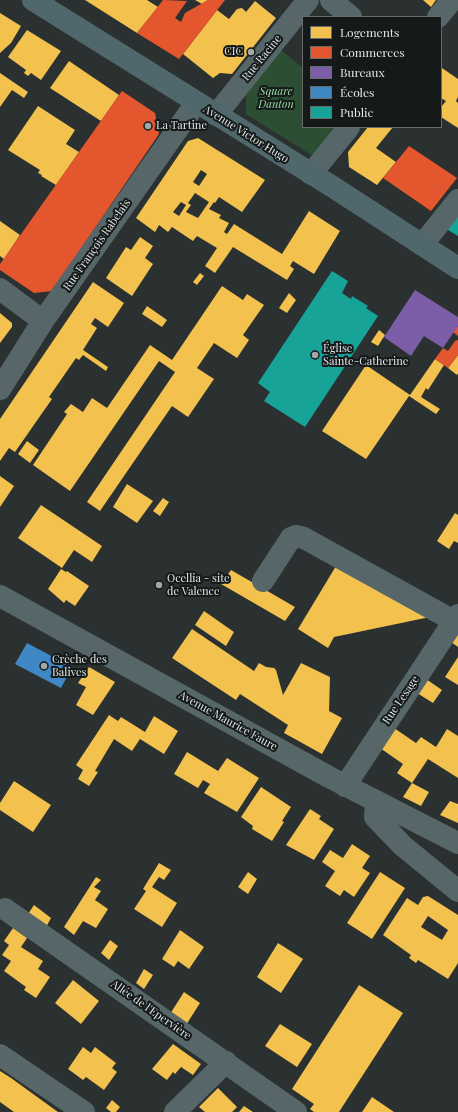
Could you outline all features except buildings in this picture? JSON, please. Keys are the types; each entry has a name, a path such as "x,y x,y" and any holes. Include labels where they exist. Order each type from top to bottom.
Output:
{"main road":[{"name":"Avenue Victor Hugo","path":"33,0 458,268"}],"street":[{"name":"Rue Racine","path":"216,115 308,0"},
{"path":"331,0 350,16"},
{"path":"439,16 452,0"},
{"name":"Rue François Rabelais","path":"0,389 43,322 196,103"},
{"path":"311,174 348,128"},
{"path":"422,245 458,200"},
{"path":"0,290 43,322"},
{"path":"263,581 291,538 296,536 304,538 456,618"},
{"name":"Avenue Maurice Faure","path":"0,596 345,786 450,839"},
{"name":"Rue Lesage","path":"345,786 456,618"},
{"path":"376,802 375,817 403,846 438,873 458,891"},
{"path":"438,873 434,860 450,839"},
{"name":"Allée de l'Epervière","path":"5,909 296,1112"},
{"path":"0,1055 84,1112"},
{"path":"175,1112 226,1062"}],"green space":[{"name":"Square Danton","path":"277,47 302,67 302,128 337,128 313,156 246,114 246,95"}],"place":[{"name":"CIC","path":"251,52"},
{"name":"La Tartine","path":"148,126"},
{"name":"Église Sainte-Catherine","path":"315,355"},
{"name":"Ocellia - site de Valence","path":"159,585"},
{"name":"Crèche des Balives","path":"44,666"}]}
